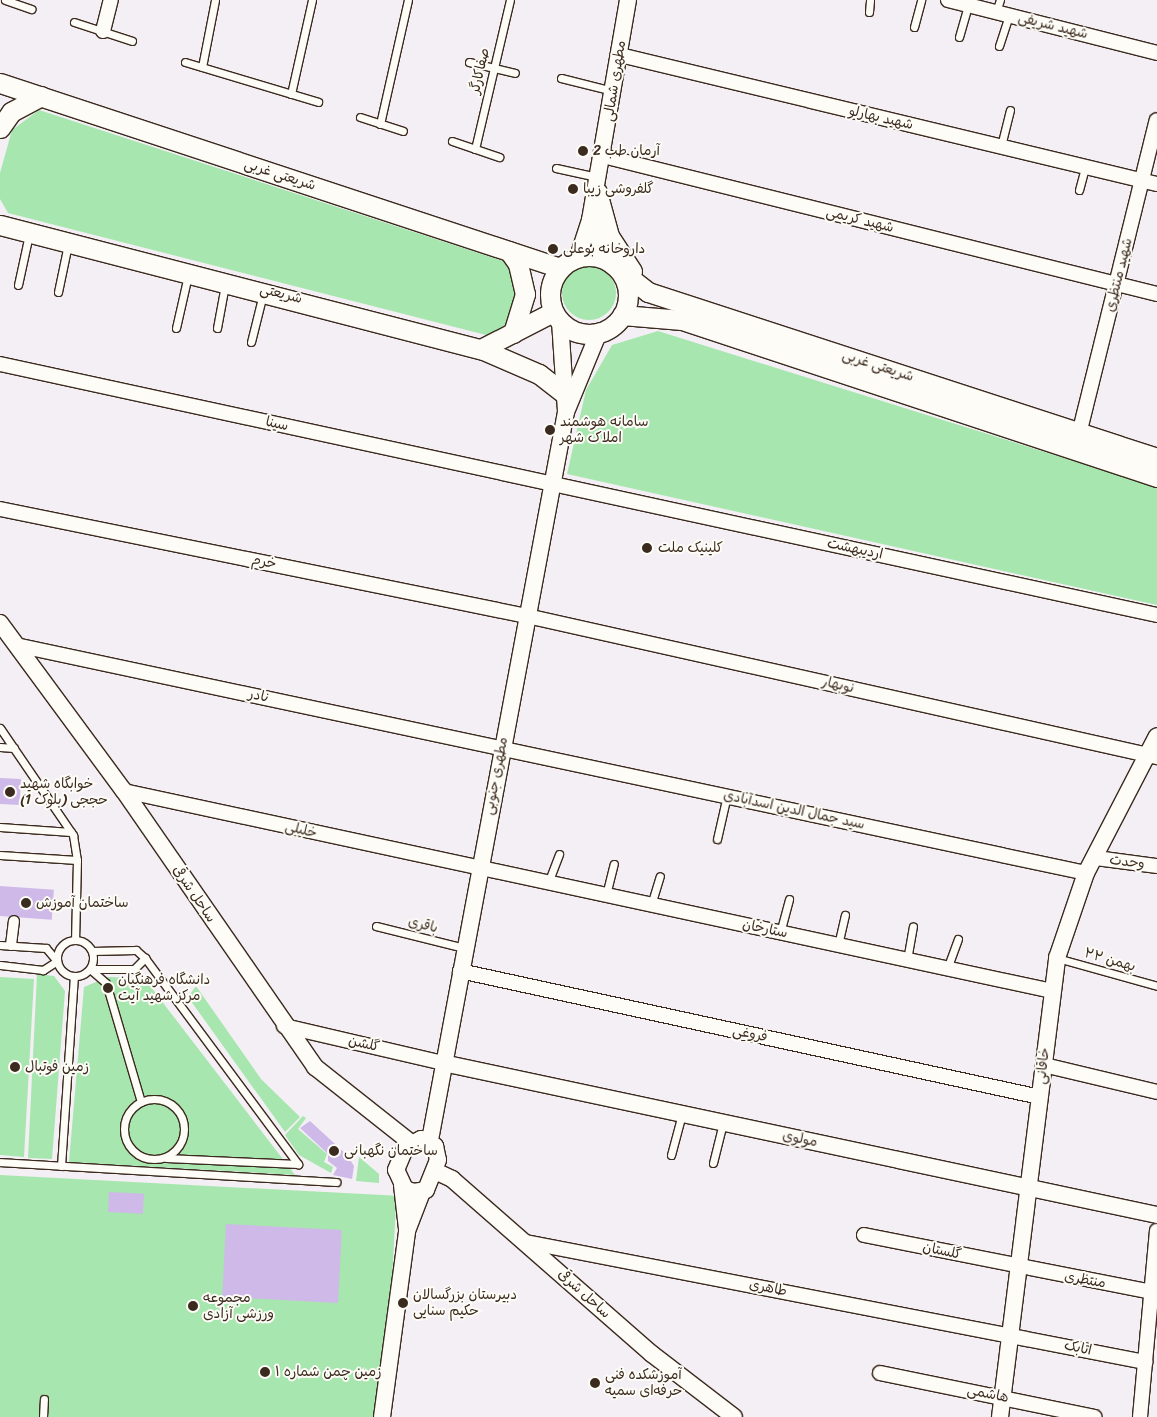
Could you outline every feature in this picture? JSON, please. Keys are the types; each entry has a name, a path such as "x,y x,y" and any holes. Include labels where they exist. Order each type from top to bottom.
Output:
{"main road":[{"name":"شریعتی غربی","path":"0,83 560,268"},
{"path":"0,128 11,112 41,96"},
{"path":"599,185 609,236 648,292"},
{"name":"شریعتی","path":"1,224 264,290 481,349 539,374 564,393"},
{"path":"508,251 518,264 525,294 513,334"},
{"path":"607,260 578,257 560,268 550,289 557,317 579,332 598,332 622,315 628,294 621,273"},
{"name":"شریعتی غربی","path":"607,260 621,273 648,292 1080,430 1157,458"},
{"name":"شریعتی غربی","path":"622,315 682,320 1157,477"},
{"path":"481,349 557,317"}],"street":[{"path":"103,31 111,0"},
{"name":"مطهری شمالی","path":"578,257 599,185 628,0"},
{"name":"شهید شریفی","path":"948,0 968,5 1002,9 1157,53"},
{"name":"شهید بهارلو","path":"620,55 1157,184"},
{"name":"شهید منتظری","path":"1080,430 1157,120"},
{"name":"شهید کریمی","path":"603,156 1157,294"},
{"path":"590,220 607,260"},
{"path":"557,317 566,412"},
{"path":"566,412 598,332"},
{"name":"سینا","path":"0,364 553,484"},
{"name":"مطهری جنوبی","path":"430,1140 501,746 566,412"},
{"name":"اردیبهشت","path":"553,484 1157,615"},
{"name":"خرم","path":"0,509 527,616"},
{"name":"نوبهار","path":"527,616 1153,756"},
{"name":"ساحل شرقی","path":"0,623 124,791 284,1026 315,1067 410,1142"},
{"name":"نادر","path":"16,645 501,746"},
{"name":"خاقانی","path":"1000,1417 1030,1190 1057,958 1086,873 1153,756 1157,736"},
{"name":"سید جمال الدین اسدآبادی","path":"501,746 1086,873"},
{"name":"خلیلی","path":"124,791 478,870"},
{"name":"وحدت","path":"1096,858 1157,866"},
{"name":"ستارخان","path":"478,870 606,895 1052,991"},
{"path":"11,945 14,921"},
{"name":"فروغی","path":"460,971 1040,1097"},
{"name":"گلشن","path":"284,1026 443,1063"},
{"name":"مولوی","path":"443,1063 682,1113 1030,1190 1157,1215"},
{"path":"1044,1065 1157,1092"},
{"path":"382,1417 407,1231 422,1192 435,1171 437,1153 430,1140 410,1142 396,1170 402,1185 407,1231"},
{"name":"ساحل شرقی","path":"435,1171 452,1179 652,1354 734,1417"},
{"path":"402,1185 422,1192"},
{"path":"1140,1417 1157,1231"},
{"name":"گلستان","path":"864,1235 1019,1268"},
{"name":"طاهری","path":"526,1242 1011,1334"},
{"name":"منتظری","path":"1019,1268 1152,1292"},
{"name":"اتابک","path":"1011,1334 1145,1362"},
{"name":"هاشمی","path":"880,1373 1003,1396 1095,1417"}],"lane":[{"path":"6,0 31,9"},
{"path":"202,67 215,0"},
{"path":"291,94 312,0"},
{"path":"380,124 408,0"},
{"name":"صفاکارگر","path":"475,149 510,0"},
{"path":"869,12 870,0"},
{"path":"914,27 921,0"},
{"path":"959,37 968,5"},
{"path":"999,46 1002,9"},
{"path":"74,22 132,41"},
{"path":"185,62 318,102"},
{"path":"469,62 515,73"},
{"path":"561,78 614,91"},
{"path":"1001,146 1010,110"},
{"path":"360,117 402,131"},
{"path":"452,141 500,157"},
{"path":"1079,190 1085,166"},
{"path":"556,168 599,185"},
{"path":"18,285 30,232"},
{"path":"58,292 69,242"},
{"path":"176,328 189,272"},
{"path":"217,328 226,281"},
{"path":"251,342 264,290"},
{"path":"0,728 71,832 77,860 75,940"},
{"path":"0,747 14,748"},
{"path":"717,839 727,795"},
{"path":"0,827 71,832"},
{"path":"548,883 559,854"},
{"path":"0,855 77,860"},
{"path":"606,895 614,864"},
{"path":"651,905 660,876"},
{"path":"780,933 789,899"},
{"path":"838,945 845,915"},
{"name":"باقری","path":"376,926 464,948"},
{"path":"907,960 913,927"},
{"path":"947,969 958,939"},
{"path":"75,940 92,951 136,950 145,958 298,1164 144,1158 128,1146 124,1126 141,1102 161,1100 183,1118 180,1146 165,1158"},
{"path":"0,965 43,970 57,961 64,944 75,940"},
{"path":"0,945 46,948 57,961 62,972 74,976 90,968 134,968 145,958"},
{"path":"90,968 92,951"},
{"name":"۲۲ بهمن","path":"1057,958 1157,986"},
{"path":"90,968 106,983 141,1102"},
{"path":"61,1166 74,976"},
{"path":"672,1155 682,1113"},
{"path":"713,1163 724,1123"},
{"path":"0,1162 336,1182"},
{"path":"43,1417 44,1399"}],"green space":[{"path":"39,110 503,261 523,286 514,318 490,336 8,213 0,199 0,173 12,130"},
{"path":"584,266 594,266 604,270 612,278 616,293 612,308 604,316 594,320 584,320 574,316 566,308 562,298 562,288 566,278 574,270"},
{"path":"658,331 1157,487 1157,605 567,474 586,390 612,345"},
{"path":"37,974 54,976 65,991 52,1159 28,1158"},
{"name":"زمین فوتبال","path":"0,977 34,979 24,1157 0,1155"},
{"path":"108,977 144,978 295,1175 69,1162 84,987"},
{"path":"196,986 261,1079 300,1117 285,1132 188,997"},
{"path":"303,1116 306,1118 298,1129 327,1154 324,1162 333,1167 331,1173 299,1155 285,1135"},
{"path":"359,1157 379,1174 379,1183 356,1181"},
{"name":"مجموعه ورزشی آزادی","path":"0,1175 396,1196 385,1417 0,1417"}],"building":[{"name":"خوابگاه شهید حججی (بلوک 1)","path":"0,778 21,779 20,805 0,804"},
{"name":"ساختمان آموزش","path":"0,886 54,890 52,920 0,916"},
{"name":"ساختمان نگهبانی","path":"310,1121 347,1155 354,1166 352,1179 333,1175 337,1168 328,1161 328,1154 300,1128"},
{"path":"109,1192 144,1194 143,1214 108,1212"},
{"path":"226,1224 342,1230 338,1303 222,1297"}],"place":[{"name":"آرمان طب 2","path":"583,151"},
{"name":"گلفروشی زیبا","path":"573,189"},
{"name":"داروخانه بوعلی","path":"553,249"},
{"name":"سامانه هوشمند املاک شهر","path":"550,430"},
{"name":"کلینیک ملت","path":"647,548"},
{"name":"خوابگاه شهید حججی (بلوک 1)","path":"10,792"},
{"name":"ساختمان آموزش","path":"26,903"},
{"name":"دانشگاه فرهنگیان مرکز شهید آیت","path":"108,988"},
{"name":"زمین فوتبال","path":"15,1067"},
{"name":"ساختمان نگهبانی","path":"334,1151"},
{"name":"دبیرستان بزرگسالان حکیم سنایی","path":"403,1303"},
{"name":"مجموعه ورزشی آزادی","path":"193,1306"},
{"name":"زمین چمن شماره ۱","path":"265,1372"},
{"name":"آموزشکده فنی حرفه‌ای سمیه","path":"595,1383"}]}
